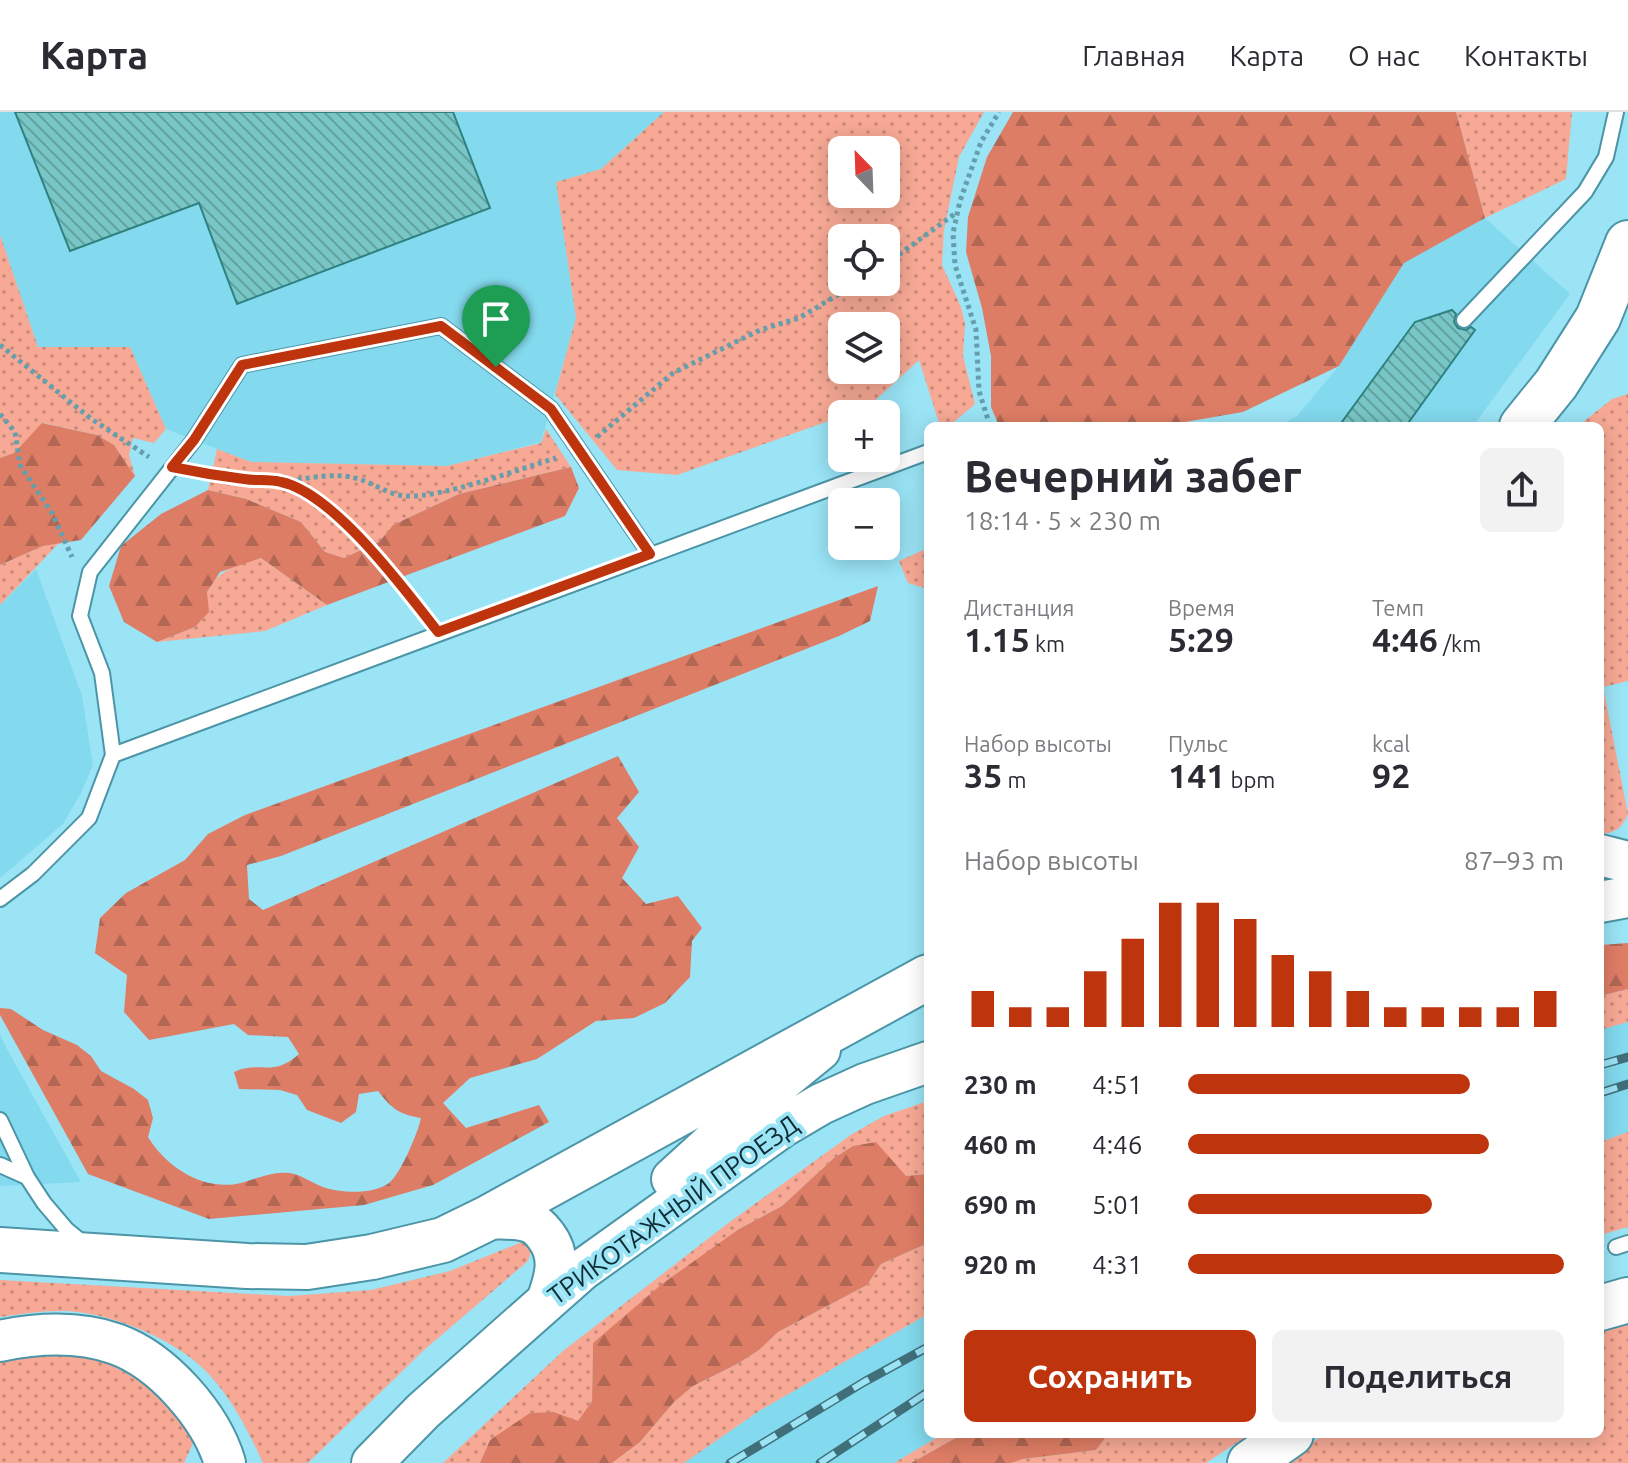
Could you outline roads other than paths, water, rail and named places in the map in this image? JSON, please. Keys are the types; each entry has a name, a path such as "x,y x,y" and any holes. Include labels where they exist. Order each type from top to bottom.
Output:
{"main road":[{"path":"1534,422 1598,318 1628,243"},
{"path":"1525,422 1556,384"},
{"path":"1604,894 1618,866"},
{"path":"0,1250 307,1267 372,1257 443,1240 924,979"},
{"path":"582,1270 681,1170 761,1098 864,1013"},
{"name":"ТРИКОТАЖНЫЙ ПРОЕЗД","path":"372,1463 423,1411 582,1270 782,1127 821,1104 865,1084 924,1063"},
{"path":"488,1218 526,1221 538,1226 551,1243 556,1257 556,1274 547,1301"},
{"path":"1604,1307 1628,1300"},
{"path":"0,1341 27,1335 71,1334 117,1344 158,1369 193,1402 220,1445 225,1463"},
{"path":"1250,1463 1285,1438"}],"lane":[{"path":"1464,320 1585,192 1606,157 1616,112"},
{"path":"0,899 33,874 89,818 113,755 102,673 80,616 90,572 194,440 242,365 441,326 551,409 650,554"},
{"path":"113,755 924,453"},
{"path":"0,1120 27,1177 67,1230 99,1257"},
{"path":"0,1165 27,1177"}],"railway":[{"path":"1604,1064 1628,1057"},
{"path":"1604,1092 1628,1084"},
{"path":"730,1463 924,1349"},
{"path":"820,1463 924,1395"}]}
